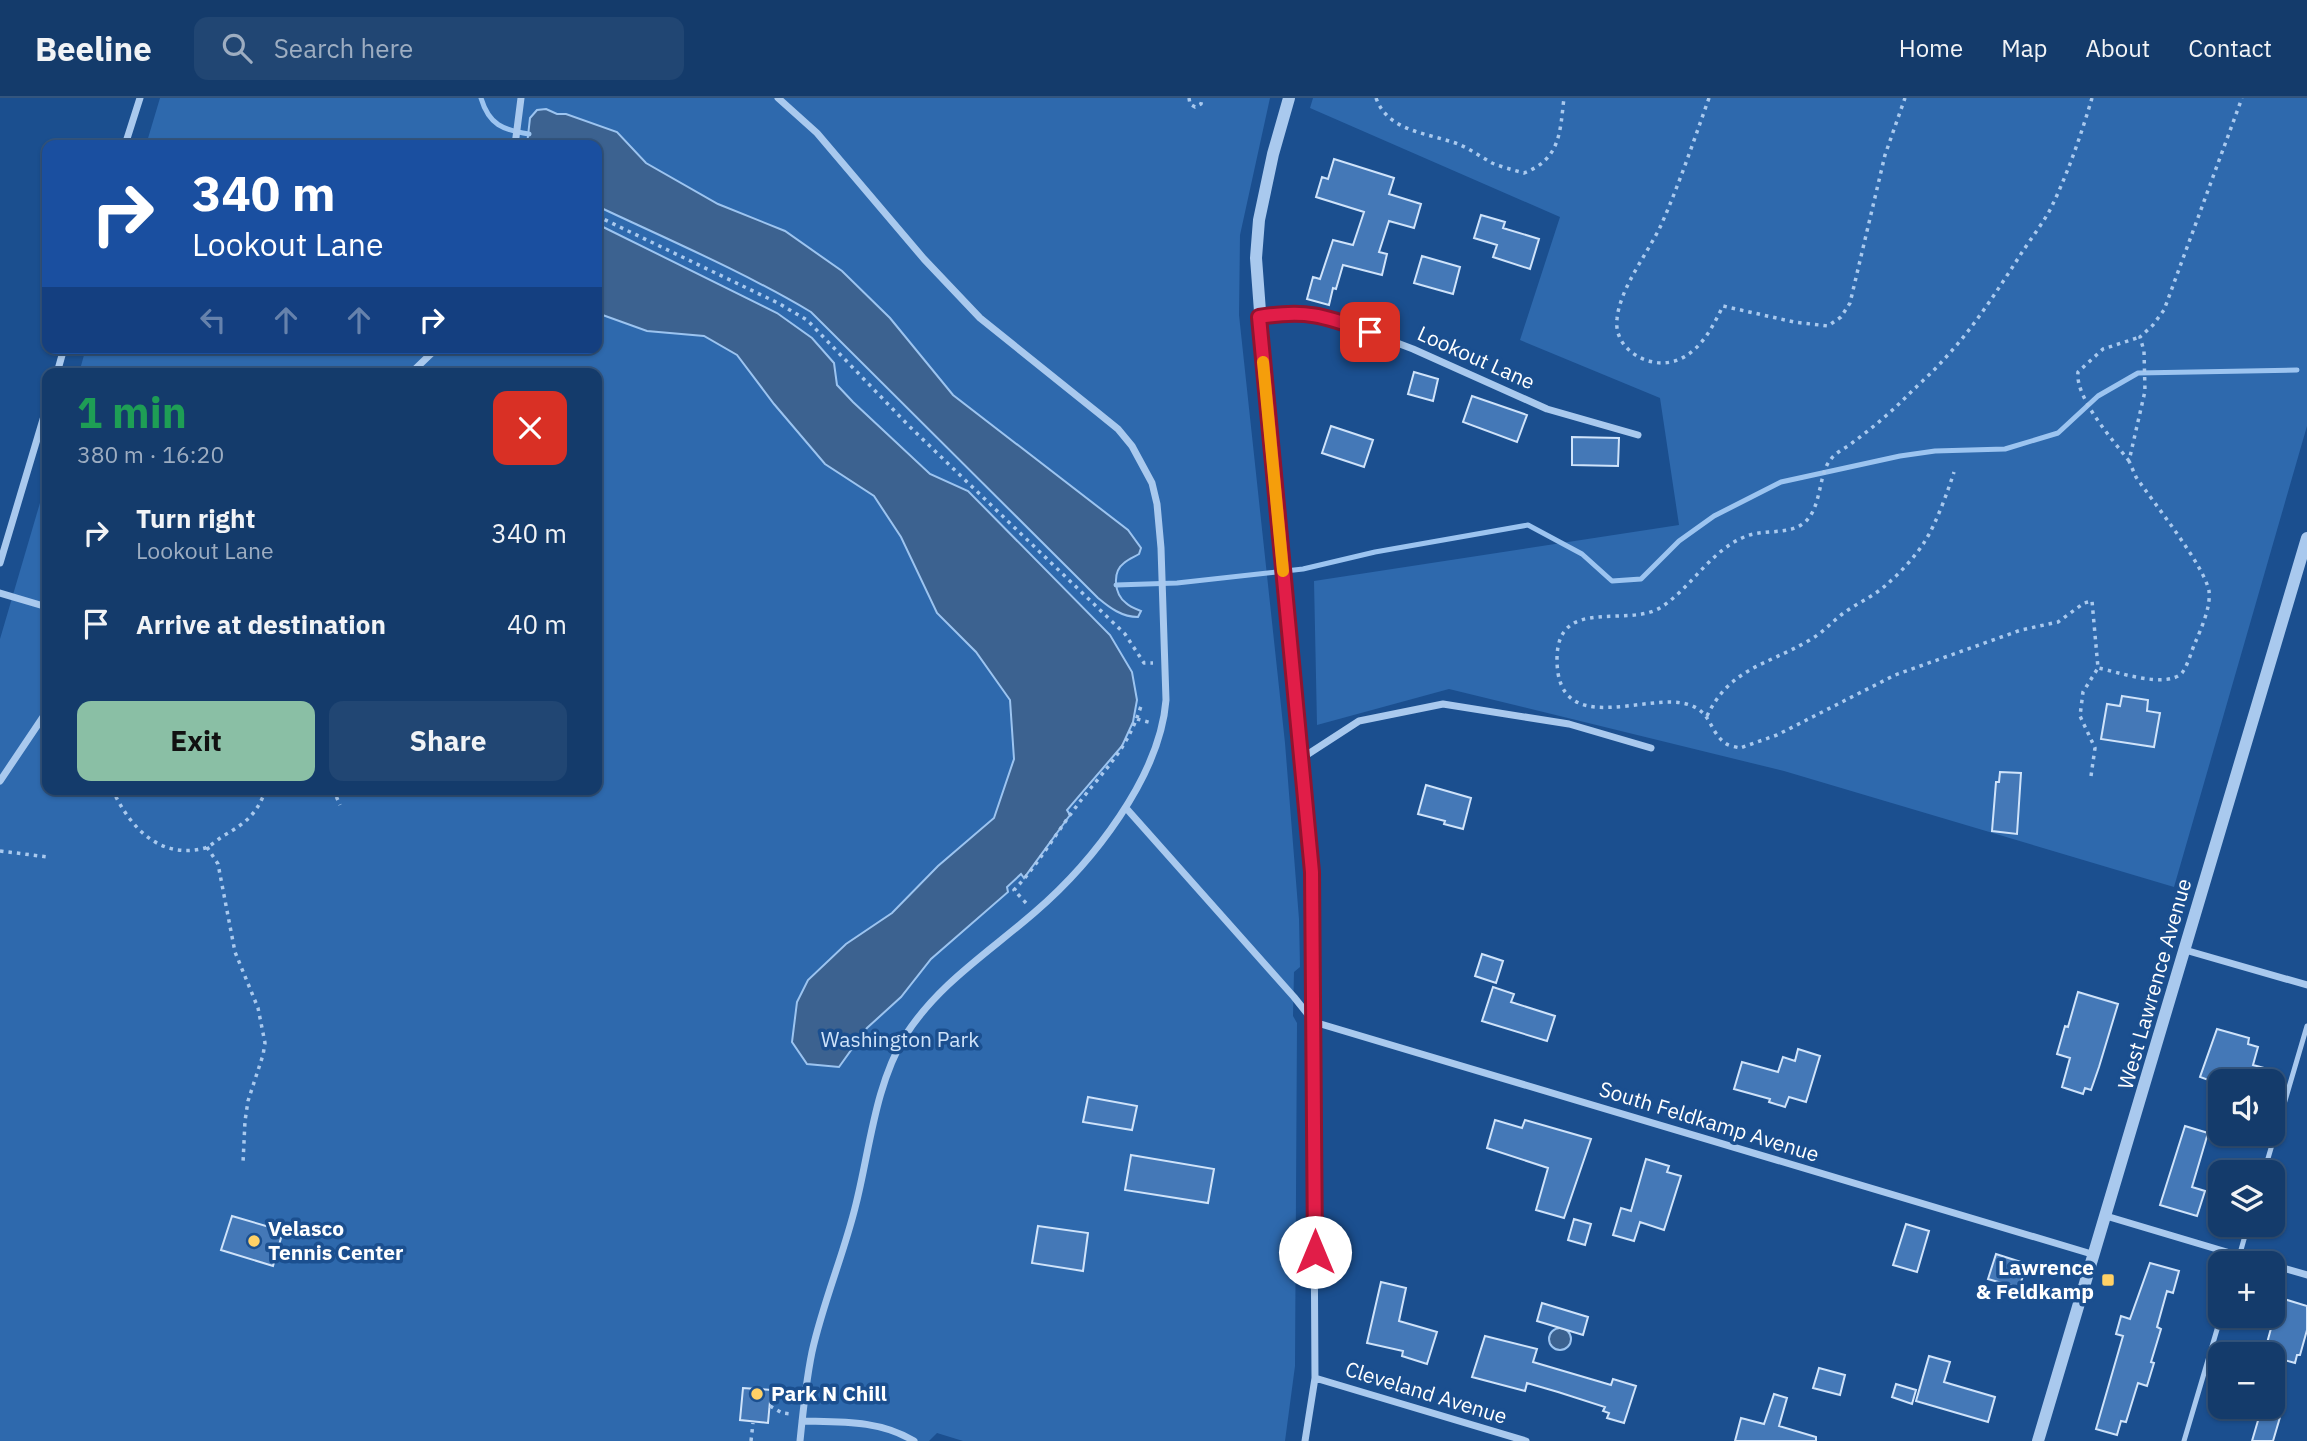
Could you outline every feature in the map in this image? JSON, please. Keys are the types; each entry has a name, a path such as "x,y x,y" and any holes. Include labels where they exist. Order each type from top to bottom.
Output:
{"street":[{"path":"127,140 140,98"},
{"path":"516,140 521,98"},
{"path":"778,98 817,133 924,259 980,318 1118,429 1132,446 1152,484 1157,504 1165,716 1155,751 1126,808 1053,896 939,991 905,1037 884,1082 856,1207 813,1349 806,1383 800,1441"},
{"path":"1289,98 1273,154 1259,220 1256,258 1259,317 1312,872 1315,1378 1306,1441"},
{"name":"Lookout Lane","path":"1259,317 1289,312 1326,316 1413,349 1547,409 1638,435"},
{"path":"416,368 432,354"},
{"path":"0,563 42,423"},
{"name":"West Lawrence Avenue","path":"2038,1441 2307,538"},
{"path":"0,593 42,606"},
{"path":"1302,758 1359,721 1443,704 1569,724 1651,748"},
{"path":"0,781 42,718"},
{"path":"1126,808 1314,1022"},
{"path":"2185,950 2307,985"},
{"name":"South Feldkamp Avenue","path":"1314,1022 2095,1255"},
{"path":"2106,1216 2213,1251"},
{"path":"2285,1269 2307,1275"},
{"name":"Cleveland Avenue","path":"1315,1378 1526,1441"},
{"path":"802,1421 875,1425 897,1431 914,1441"}],"lane":[{"path":"2268,1160 2307,1026"},
{"path":"2184,1441 2217,1328"}],"path":[{"path":"1189,98 1190,104 1195,107 1200,104 1202,98"},
{"path":"1376,98 1386,116 1397,123 1459,145 1494,163 1524,173 1539,164 1559,142 1564,98"},
{"path":"1709,98 1662,224 1620,303 1616,322 1620,339 1629,352 1642,359 1663,363 1680,359 1704,340 1723,306 1794,322 1828,326 1841,317 1850,303 1885,155 1905,98"},
{"path":"2091,776 2095,748 2080,716 2083,692 2098,668 2092,601 2084,603 2058,622 2021,630 1895,675 1777,735 1740,748 1726,743 1699,708 1684,703 1600,707 1584,705 1567,694 1560,677 1557,658 1560,639 1567,628 1581,619 1593,616 1632,616 1659,609 1683,590 1717,554 1733,543 1758,532 1787,530 1800,526 1810,518 1830,460 1895,408 1948,355 1990,301 2050,209 2073,157 2092,98"},
{"path":"2098,668 2152,680 2175,678 2183,671 2199,634 2208,606 2209,592 2201,573 2082,393 2077,382 2078,372 2103,349 2140,337 2164,310 2242,98"},
{"path":"602,218 778,303 807,320 909,426 1125,634 1144,663 1153,663"},
{"path":"2129,461 2145,391 2144,351 2140,337"},
{"path":"1707,716 1715,700 1737,676 1808,641 1885,586 1926,541 1954,472"},
{"path":"1027,904 1014,890 1030,874 1074,810 1125,746 1142,706"},
{"path":"116,795 135,827 155,842 179,850 207,848 239,827 259,808 264,795"},
{"path":"336,795 340,805"},
{"path":"207,848 218,864 235,952 258,1008 265,1043 248,1101 243,1163"},
{"path":"0,851 48,858"},
{"path":"771,1406 782,1413 792,1414"},
{"path":"751,1441 753,1423"}],"green space":[{"name":"Washington Park","path":"160,98 1270,98 1240,235 1239,315 1285,743 1299,919 1300,967 1294,972 1293,1016 1297,1023 1295,1366 1285,1441 963,1441 937,1433 929,1441 0,1441 0,639 42,496 42,795 602,795 602,368 80,368 84,354 602,354 602,140 147,140"},
{"path":"1313,98 2307,98 2307,426 2174,887 1784,771 1449,689 1317,725 1314,581 1679,525 1660,398 1520,340 1560,217 1310,108"}],"shaded area":[{"path":"546,109 557,114 566,114 617,132 646,163 718,204 785,231 842,271 890,318 953,395 1128,530 1141,548 1139,554 1120,567 1116,583 1122,599 1129,606 1141,611 1138,617 1121,614 1098,598 811,312 732,269 602,208 602,140 528,140 530,118 537,110"},
{"path":"602,226 777,313 812,338 834,363 837,385 853,402 930,474 968,491 1110,635 1132,672 1137,700 1133,722 1122,746 1067,810 1070,815 1024,878 1021,874 1007,887 1008,892 931,959 901,997 867,1028 839,1067 807,1064 792,1042 797,1002 808,980 846,944 892,913 938,866 994,818 1014,759 1010,700 976,652 937,613 901,537 874,496 825,464 737,355 704,336 647,331 602,315"},
{"path":"1560,1328 1568,1331 1571,1339 1568,1347 1560,1350 1552,1347 1549,1339 1552,1331"}],"building":[{"path":"1334,159 1394,178 1389,194 1421,204 1414,228 1389,221 1379,252 1387,254 1382,275 1343,265 1329,305 1307,299 1313,277 1320,279 1333,240 1353,245 1364,212 1316,197 1322,177 1328,179"},
{"path":"1481,215 1505,222 1503,228 1539,239 1530,269 1493,257 1497,245 1474,238"},
{"path":"1422,256 1460,267 1453,294 1414,283"},
{"path":"1414,372 1438,379 1433,401 1408,394"},
{"path":"1472,396 1527,415 1517,442 1463,422"},
{"path":"1331,426 1373,440 1364,467 1322,453"},
{"path":"1572,437 1619,438 1618,466 1572,465"},
{"path":"2122,696 2148,700 2147,711 2160,713 2154,747 2101,739 2107,704 2120,706"},
{"path":"2000,772 2021,773 2017,834 1992,831 1996,782 1999,782"},
{"path":"1426,785 1471,798 1463,829 1418,814"},
{"path":"1482,954 1503,961 1496,983 1475,976"},
{"path":"1493,987 1514,994 1511,1002 1555,1016 1547,1041 1482,1021"},
{"path":"2078,992 2118,1004 2091,1090 2085,1088 2083,1094 2062,1087 2070,1058 2057,1054"},
{"path":"2217,1029 2249,1038 2248,1044 2258,1047 2253,1065 2264,1069 2208,1069 2208,1080 2200,1077"},
{"path":"1798,1049 1820,1056 1806,1102 1789,1097 1785,1107 1769,1102 1770,1099 1734,1089 1742,1062 1778,1072 1783,1057 1795,1061"},
{"path":"1088,1097 1137,1106 1132,1130 1083,1122"},
{"path":"1495,1120 1522,1128 1525,1120 1591,1139 1564,1218 1536,1210 1548,1168 1487,1148"},
{"path":"2185,1126 2208,1133 2192,1187 2205,1191 2197,1216 2160,1205"},
{"path":"1131,1155 1214,1169 1208,1203 1125,1190"},
{"path":"1646,1159 1669,1166 1667,1172 1681,1176 1664,1230 1640,1222 1634,1241 1613,1235 1621,1208 1631,1211"},
{"path":"232,1216 283,1231 273,1266 221,1250"},
{"path":"1574,1219 1591,1224 1585,1245 1568,1240"},
{"path":"1906,1224 1929,1231 1917,1272 1893,1265"},
{"path":"1038,1226 1088,1233 1083,1271 1032,1263"},
{"path":"1996,1254 2027,1264 2019,1288 1988,1279"},
{"path":"2150,1263 2179,1271 2173,1293 2167,1291 2157,1327 2161,1329 2147,1386 2138,1383 2126,1422 2121,1421 2117,1435 2096,1429 2123,1336 2116,1334 2121,1316 2130,1319"},
{"path":"1381,1282 1406,1288 1399,1321 1437,1332 1427,1364 1402,1356 1403,1351 1367,1343"},
{"path":"2285,1299 2307,1306 2307,1330 2295,1363 2285,1360 2285,1342 2267,1342 2271,1328 2285,1328"},
{"path":"1542,1303 1588,1317 1583,1335 1537,1321"},
{"path":"1485,1336 1537,1349 1533,1362 1611,1385 1613,1379 1636,1386 1624,1423 1607,1418 1609,1413 1603,1411 1605,1407 1558,1392 1527,1383 1525,1391 1472,1377"},
{"path":"1929,1356 1950,1362 1944,1382 1995,1397 1988,1422 1916,1401"},
{"path":"1819,1368 1845,1375 1840,1395 1813,1388"},
{"path":"1896,1384 1916,1390 1912,1404 1892,1397"},
{"path":"743,1388 771,1390 768,1423 740,1420"},
{"path":"1774,1394 1787,1398 1779,1426 1816,1437 1816,1441 1735,1441 1741,1418 1764,1424"},
{"path":"2258,1419 2279,1419 2273,1441 2252,1441"}],"waterway":[{"path":"481,98 488,114 498,125 529,134"},
{"path":"1116,585 1177,583 1303,569 1375,552 1528,525 1582,554 1612,581 1641,579 1679,541 1714,516 1781,482 1900,456 1935,451 2005,449 2058,433 2098,396 2138,373 2297,370"}],"slow traffic":[{"path":"1263,362 1283,571"}],"place":[{"name":"Velasco Tennis Center","path":"254,1241"},
{"name":"Lawrence & Feldkamp","path":"2108,1280"},
{"name":"Park N Chill","path":"757,1394"}],"route":[{"path":"1315,1252 1312,872 1259,317 1289,312 1326,316 1370,332"}]}
